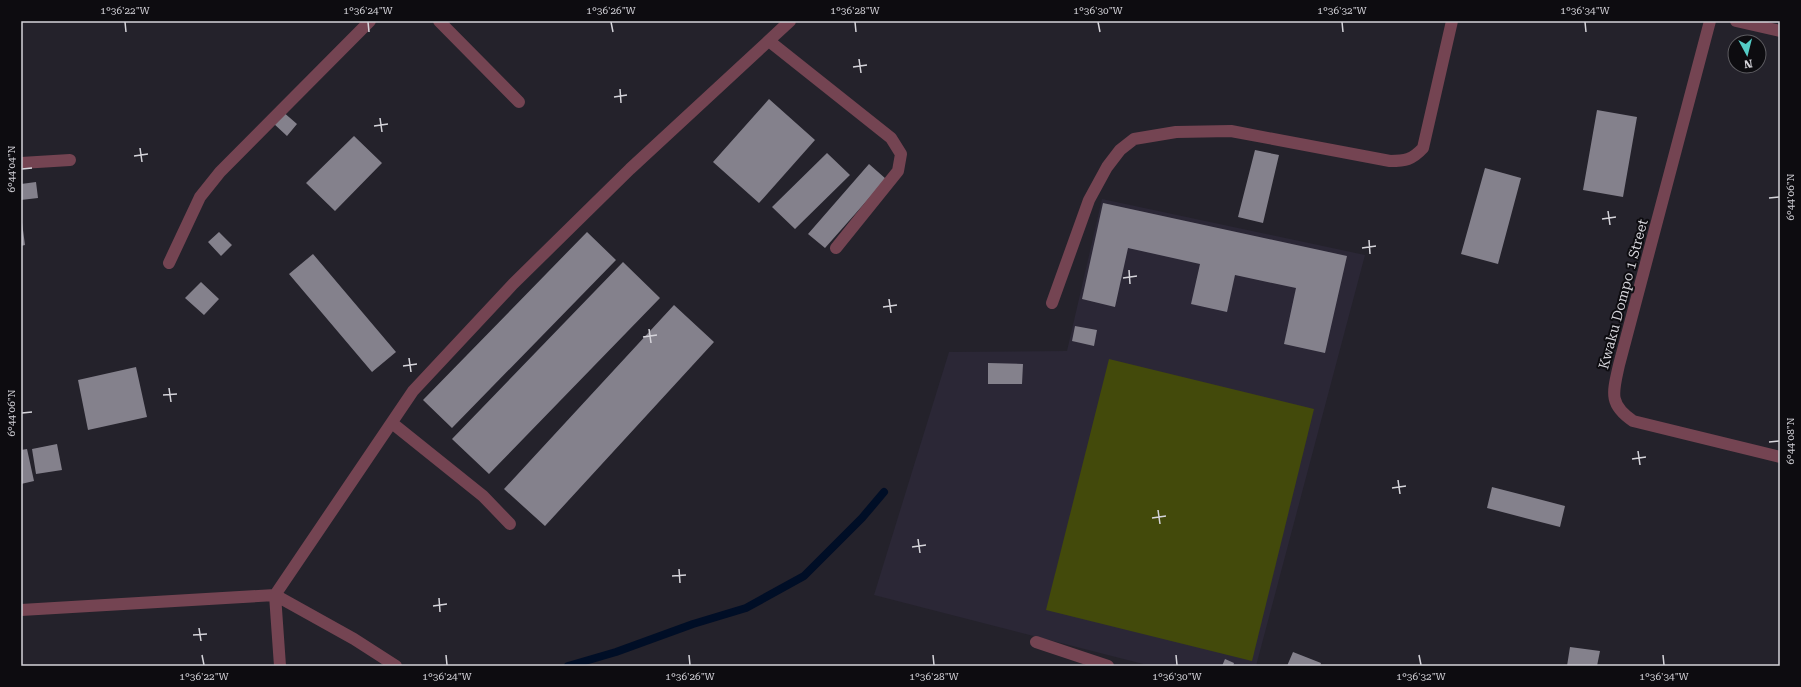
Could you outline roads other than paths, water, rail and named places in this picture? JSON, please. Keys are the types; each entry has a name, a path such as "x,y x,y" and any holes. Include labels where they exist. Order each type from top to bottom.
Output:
{"street":[{"path":"170,263 200,197 220,172 370,21"},
{"path":"439,21 519,102"},
{"path":"280,666 275,595 413,391 513,284 630,169 790,21"},
{"path":"1052,303 1089,200 1107,167 1120,150 1134,139 1176,132 1231,131 1390,161 1404,161 1416,156 1422,148 1452,21"},
{"name":"Kwaku Dompo 1 Street","path":"1710,21 1619,365 1614,387 1615,402 1621,413 1633,422 1780,457"},
{"path":"1736,21 1780,31"},
{"path":"769,40 891,138 901,154 898,172 836,248"},
{"path":"21,163 70,160"},
{"path":"392,423 482,496 510,524"},
{"path":"21,610 275,595 354,639 396,666"},
{"path":"1036,642 1108,666"}],"waterway":[{"path":"568,666 616,652 693,624 746,608 804,576 862,518 884,492"}]}
